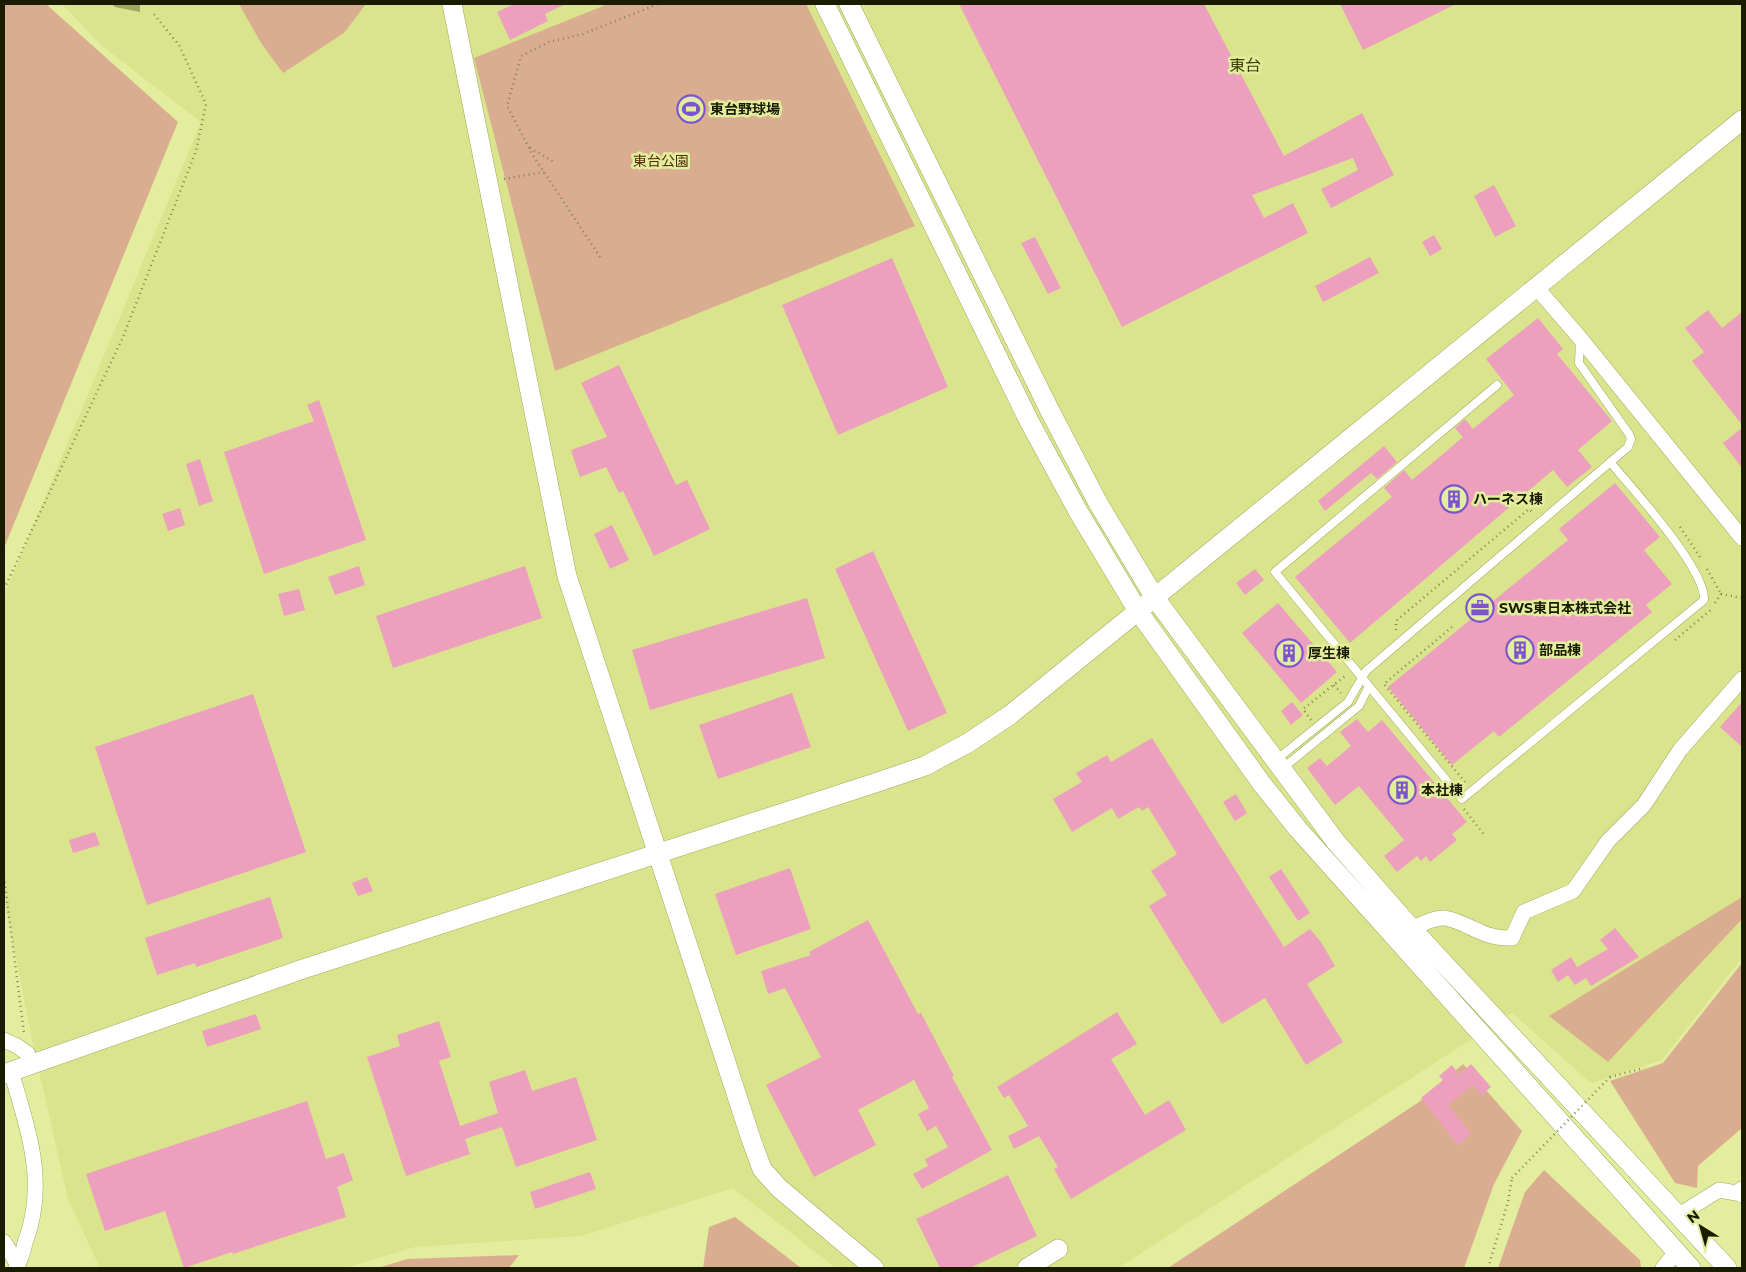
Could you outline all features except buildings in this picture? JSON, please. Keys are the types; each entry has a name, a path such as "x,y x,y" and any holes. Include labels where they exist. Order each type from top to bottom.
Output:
{"street":[{"path":"452,4 567,576 762,1169 779,1188 874,1268"},
{"path":"825,4 1029,421 1079,513 1138,611 1262,784 1297,828 1691,1268"},
{"path":"849,4 1054,419 1098,503 1155,598 1336,842 1412,929 1728,1268"},
{"path":"17,1267 29,1235 36,1200 35,1175 33,1144 7,1072 28,1059 925,766 968,743 1010,715 1742,120"},
{"path":"1536,287 1580,338 1742,538"},
{"path":"1412,929 1426,922 1444,918 1494,938 1512,938 1524,912 1573,891 1608,841 1644,805 1680,750 1742,679"},
{"path":"4,1040 17,1046 28,1059"},
{"path":"1679,1215 1719,1190 1742,1193"},
{"path":"4,1242 17,1267"},
{"path":"1027,1268 1058,1249"},
{"path":"1663,1268 1676,1252"}],"lane":[{"path":"1279,765 1353,697 1361,677 1628,447 1631,439 1579,363 1580,338"},
{"path":"1497,385 1275,572 1462,799 1704,600 1704,594 1684,554 1610,462"},
{"path":"1279,765 1359,706 1369,686"}],"path":[{"path":"600,257 528,147 507,106 521,56 548,42 583,34 658,4"},
{"path":"4,589 123,337 196,151 206,104 179,45 153,13"},
{"path":"528,147 554,162"},
{"path":"487,181 544,172"},
{"path":"1396,632 1396,621 1529,509 1536,518"},
{"path":"1721,594 1742,598"},
{"path":"1452,627 1384,684 1466,783 1472,779"},
{"path":"1306,726 1312,721 1303,709 1348,674"},
{"path":"1334,684 1345,698"},
{"path":"4,877 28,1059"},
{"path":"1488,1268 1508,1202 1512,1178 1610,1077 1644,1068"}],"shaded area":[{"path":"62,4 1742,4 1742,958 1662,1060 1591,1083 1512,1013 1118,1268 836,1268 733,1188 581,1236 415,1247 344,1268 100,1268 68,1199 32,1040 4,898 4,596 201,122 102,46"},
{"path":"112,4 140,4 140,12 115,7"}],"green space":[{"path":"4,4 46,4 178,122 4,548"},
{"path":"239,4 366,4 344,33 283,73 261,43"},
{"name":"東台公園","path":"608,4 806,4 915,226 555,371 474,58"},
{"path":"1742,897 1742,919 1608,1062 1549,1016"},
{"path":"1742,963 1742,1128 1698,1166 1697,1188 1675,1183 1610,1081 1663,1063"},
{"path":"1463,1064 1522,1131 1494,1184 1464,1268 1168,1268 1419,1102"},
{"path":"1544,1170 1640,1260 1641,1268 1498,1268 1525,1192"},
{"path":"735,1217 801,1268 703,1268 709,1227"},
{"path":"519,1255 509,1268 378,1268 407,1259"}],"place":[{"name":"東台野球場","path":"691,109"},
{"name":"ハーネス棟","path":"1454,499"},
{"name":"SWS東日本株式会社","path":"1480,608"},
{"name":"部品棟","path":"1520,650"},
{"name":"厚生棟","path":"1289,653"},
{"name":"本社棟","path":"1402,790"}],"district":[{"name":"東台","path":"1245,65"}]}
